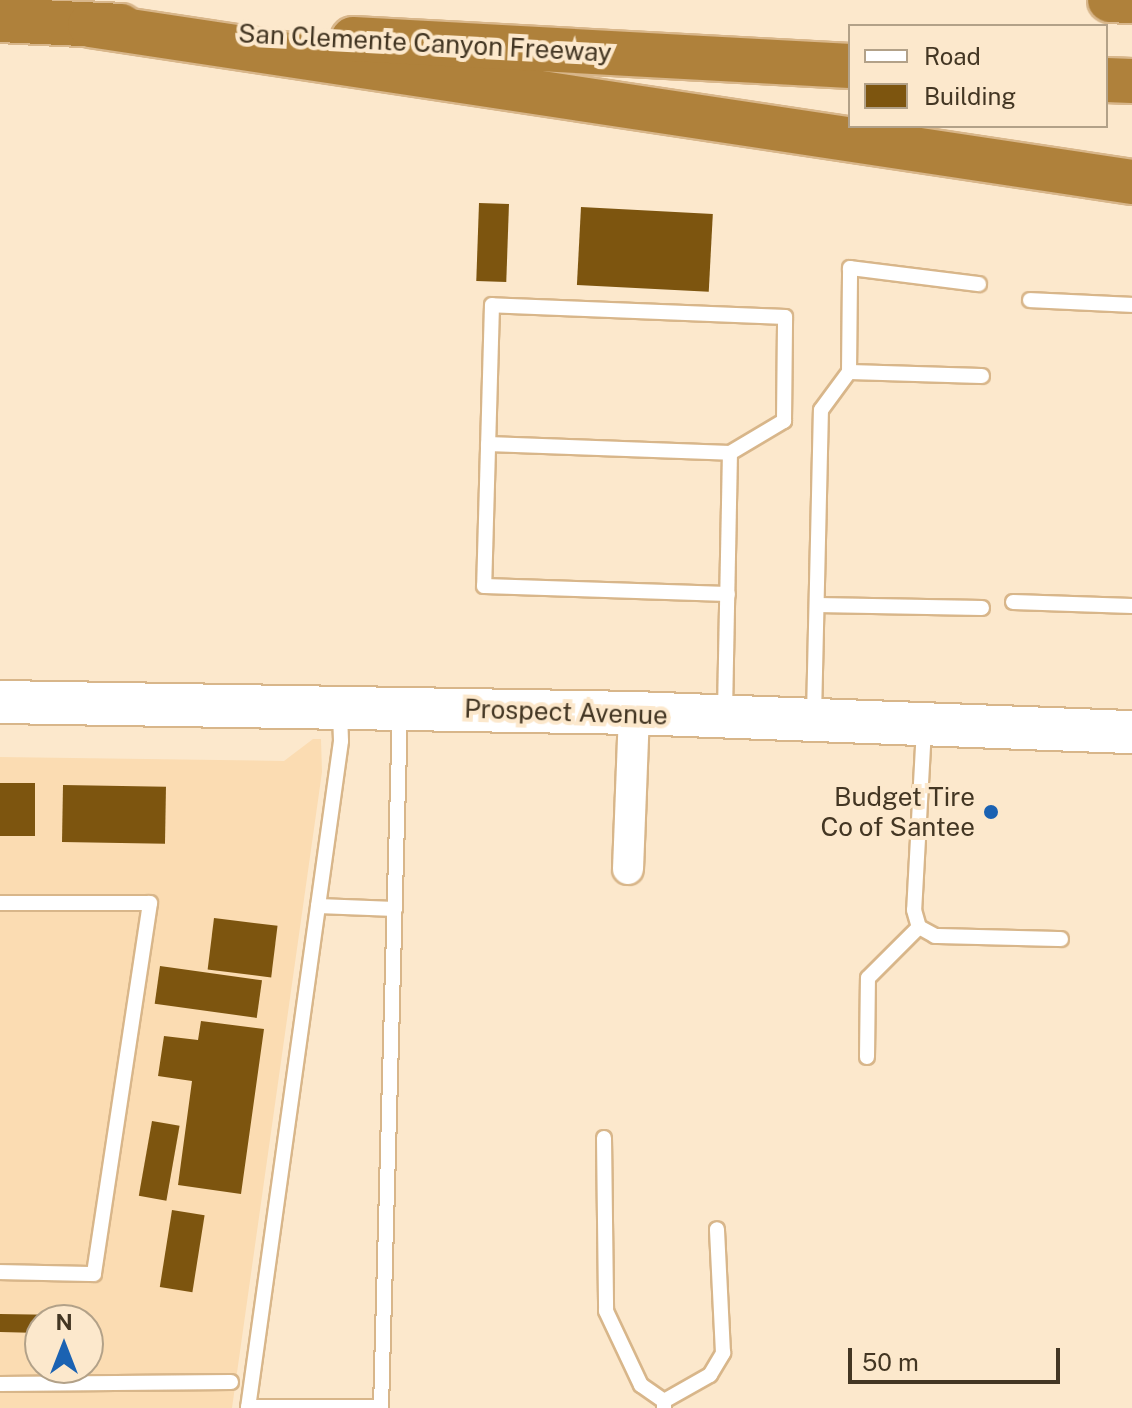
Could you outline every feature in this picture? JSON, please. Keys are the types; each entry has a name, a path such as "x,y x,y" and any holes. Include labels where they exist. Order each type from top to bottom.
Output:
{"highway":[{"path":"1110,0 1132,0"},
{"name":"San Clemente Canyon Freeway","path":"0,20 848,66"},
{"path":"90,25 1132,182"},
{"path":"1108,80 1132,81"}],"main road":[{"name":"Prospect Avenue","path":"0,702 634,713 1132,732"}],"street":[{"path":"628,869 634,713"}],"lane":[{"path":"814,720 821,410 849,372 850,268 979,284"},
{"path":"1030,300 1132,305"},
{"path":"488,444 730,453 784,421 785,317 492,305 488,444 484,586 728,594"},
{"path":"849,372 982,376"},
{"path":"725,717 730,453"},
{"path":"1013,602 1132,606"},
{"path":"817,605 982,608"},
{"path":"340,706 341,741 248,1407 381,1407 400,708"},
{"path":"924,724 914,910 919,927 935,936 1061,939"},
{"path":"0,903 150,903 94,1274 0,1272"},
{"path":"318,906 395,909"},
{"path":"867,1057 868,978 919,927"},
{"path":"604,1138 606,1311 641,1385 664,1405 710,1375 723,1353 717,1229"},
{"path":"0,1384 231,1382"}],"shaded area":[{"path":"313,739 321,739 322,772 232,1408 0,1408 0,757 284,761"}],"building":[{"path":"479,203 509,204 506,282 476,281"},
{"path":"581,207 713,214 709,292 577,285"},
{"path":"0,783 35,783 35,836 0,836"},
{"path":"63,785 166,787 165,844 62,842"},
{"path":"214,918 278,926 271,977 208,970"},
{"path":"160,966 262,980 257,1018 155,1004"},
{"path":"201,1021 264,1029 241,1194 178,1185 192,1081 158,1076 164,1036 198,1040"},
{"path":"152,1121 180,1126 166,1201 139,1196"},
{"path":"172,1210 205,1215 192,1292 160,1287"},
{"path":"0,1314 24,1314 24,1333 0,1332"}],"place":[{"name":"Budget Tire Co of Santee","path":"991,812"}]}
